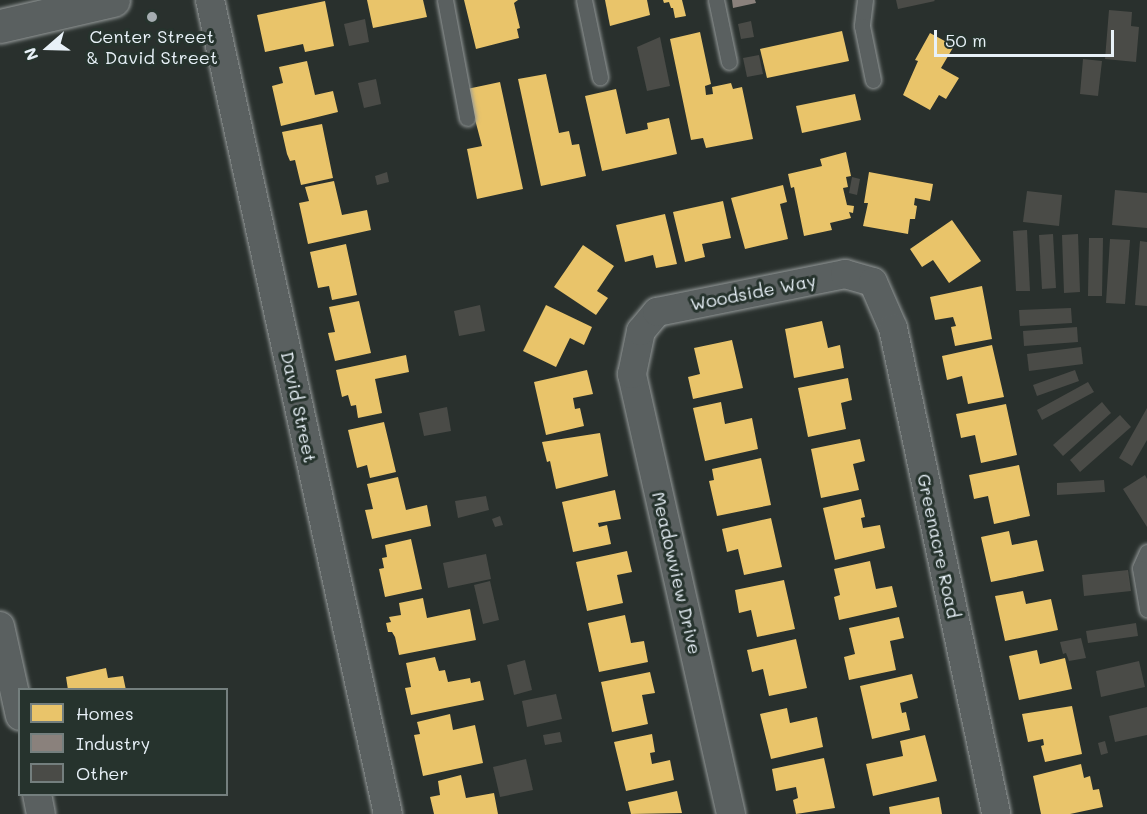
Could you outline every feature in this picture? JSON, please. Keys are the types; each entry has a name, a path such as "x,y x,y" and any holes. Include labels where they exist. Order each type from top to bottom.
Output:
{"street":[{"path":"0,26 113,0"},
{"name":"David Street","path":"210,0 388,814"},
{"name":"Woodside Way","path":"641,331 657,312 845,274 873,282"},
{"name":"Greenacre Road","path":"873,282 894,328 996,814"},
{"name":"Meadowview Drive","path":"641,331 632,374 731,814"},
{"path":"0,626 4,661 18,709"},
{"path":"37,796 41,814"}],"lane":[{"path":"445,0 467,118"},
{"path":"584,0 600,77"},
{"path":"716,0 729,62"},
{"path":"865,0 862,26 873,80"},
{"path":"1147,552 1140,568 1147,609"}],"building: Homes":[{"path":"367,0 423,0 427,17 373,28"},
{"path":"464,0 518,0 514,3 520,28 517,29 519,38 476,49"},
{"path":"605,0 647,0 650,15 610,26"},
{"path":"663,0 682,0 686,16 675,18 669,2 664,3"},
{"path":"325,1 334,46 305,52 303,44 265,52 257,15"},
{"path":"842,31 849,61 767,78 760,49"},
{"path":"700,32 711,84 705,86 706,95 713,94 712,87 731,83 733,89 742,87 753,139 706,148 703,138 691,140 670,39"},
{"path":"930,33 954,46 941,68 959,78 946,99 939,95 930,110 903,95 918,61 915,60"},
{"path":"307,61 315,95 333,91 338,112 281,126 272,86 283,83 279,67"},
{"path":"546,74 559,133 569,131 572,145 579,144 586,176 541,186 518,79"},
{"path":"500,82 523,189 477,199 467,149 482,146 467,89"},
{"path":"616,89 626,134 648,129 647,123 669,118 677,154 602,171 585,96"},
{"path":"855,94 861,120 802,133 796,106"},
{"path":"322,124 333,178 301,185 295,160 290,161 282,132"},
{"path":"846,152 851,176 846,177 848,187 843,188 847,205 854,206 853,213 849,212 851,218 830,223 832,230 804,236 794,187 791,188 788,174 822,166 820,159"},
{"path":"869,172 933,184 930,201 915,198 914,205 917,206 915,219 910,219 908,234 863,226 868,203 864,203"},
{"path":"334,181 342,215 367,210 371,230 308,244 299,203 309,201 305,187"},
{"path":"783,185 787,202 780,204 788,239 745,249 731,198"},
{"path":"723,201 731,238 702,244 705,257 685,262 673,212"},
{"path":"665,214 677,264 656,268 653,255 625,262 616,225"},
{"path":"952,220 981,261 949,283 933,260 922,267 910,249"},
{"path":"346,244 357,295 332,300 329,286 318,288 310,252"},
{"path":"583,245 614,266 597,291 608,298 596,315 554,287"},
{"path":"982,286 992,339 955,346 951,327 956,326 953,317 935,320 930,297"},
{"path":"359,301 371,353 335,361 328,333 335,332 329,307"},
{"path":"546,305 592,327 584,345 570,338 556,367 523,351"},
{"path":"822,321 828,348 840,345 844,368 794,378 785,329"},
{"path":"732,340 743,388 693,399 688,377 700,374 694,348"},
{"path":"992,345 1004,397 968,404 962,376 947,380 942,356"},
{"path":"406,355 409,372 375,379 382,413 358,418 356,405 351,406 348,395 342,397 336,370"},
{"path":"587,370 593,394 573,398 575,409 580,408 584,426 546,435 534,382"},
{"path":"848,378 852,400 841,403 846,429 808,437 798,388"},
{"path":"721,402 725,424 752,418 758,449 705,461 693,408"},
{"path":"1006,404 1017,455 981,463 975,435 961,438 956,414"},
{"path":"384,422 396,472 370,478 367,465 357,468 348,430"},
{"path":"600,433 608,476 556,489 550,461 547,462 542,442"},
{"path":"860,439 865,461 853,464 859,490 821,498 811,449"},
{"path":"761,458 771,505 717,516 709,481 714,480 712,469"},
{"path":"1019,465 1030,516 994,524 988,496 974,499 969,475"},
{"path":"398,477 406,510 427,505 431,526 372,539 365,510 373,509 367,484"},
{"path":"615,490 621,519 598,523 599,527 607,525 611,544 573,552 562,502"},
{"path":"861,499 865,517 861,518 863,528 880,525 885,548 835,560 823,508"},
{"path":"771,518 782,567 744,575 738,549 727,552 722,529"},
{"path":"1009,531 1012,545 1037,540 1044,571 991,582 981,537"},
{"path":"411,539 422,589 385,597 379,569 384,568 382,558 387,557 385,545"},
{"path":"627,551 632,572 617,575 623,603 587,611 576,562"},
{"path":"870,561 876,589 892,586 897,607 839,620 834,597 840,595 834,569"},
{"path":"784,580 795,629 757,637 751,610 739,613 735,590"},
{"path":"1023,591 1026,604 1051,599 1058,630 1005,641 995,596"},
{"path":"423,598 427,618 470,609 476,640 399,655 395,637 392,632 388,632 386,623 391,622 389,617 401,615 399,603"},
{"path":"625,615 631,643 644,641 648,662 599,672 588,623"},
{"path":"899,617 904,638 890,641 896,670 849,680 844,657 855,654 849,628"},
{"path":"796,639 807,688 769,696 763,669 752,672 747,650"},
{"path":"1037,650 1040,664 1065,658 1072,689 1019,700 1009,656"},
{"path":"435,657 439,671 445,670 448,682 470,678 471,683 480,681 484,700 411,715 405,688 411,687 406,663"},
{"path":"106,668 108,678 123,676 126,688 68,688 66,677"},
{"path":"650,672 655,693 642,695 648,724 612,732 601,682"},
{"path":"912,674 918,698 900,703 902,713 906,712 910,730 872,739 860,686"},
{"path":"1072,706 1082,754 1045,762 1041,746 1044,745 1043,739 1028,742 1022,714"},
{"path":"787,708 790,723 817,717 823,747 771,759 760,714"},
{"path":"450,714 453,730 475,725 483,763 423,776 414,735 420,734 417,722"},
{"path":"652,734 655,752 650,753 652,764 670,760 674,780 626,791 614,742"},
{"path":"925,735 937,781 873,796 866,764 903,756 900,741"},
{"path":"824,758 835,808 796,814 793,800 798,798 796,787 776,791 772,769"},
{"path":"1081,764 1084,778 1090,776 1093,790 1099,789 1103,807 1070,814 1041,814 1033,776"},
{"path":"461,775 466,798 494,793 498,814 434,814 430,797 440,795 438,781"},
{"path":"677,791 682,813 631,814 628,802"},
{"path":"939,797 942,814 890,814 889,807"}],"building: Industry":[{"path":"732,0 755,0 756,3 733,8"}],"building: Other":[{"path":"896,0 934,0 935,1 898,9"},
{"path":"1109,10 1132,12 1131,26 1139,27 1136,62 1105,59"},
{"path":"365,19 369,42 349,46 344,24"},
{"path":"751,21 754,37 741,39 738,24"},
{"path":"660,37 670,86 647,91 637,47"},
{"path":"759,55 763,74 747,77 743,58"},
{"path":"1083,59 1102,61 1098,96 1080,94"},
{"path":"376,79 381,104 364,108 358,83"},
{"path":"387,172 389,182 377,185 375,176"},
{"path":"852,177 860,179 857,195 849,193"},
{"path":"1115,190 1147,193 1147,228 1112,225"},
{"path":"1027,191 1062,195 1059,226 1023,222"},
{"path":"1027,230 1030,291 1016,291 1013,231"},
{"path":"1053,234 1056,288 1042,289 1039,235"},
{"path":"1078,234 1080,292 1064,293 1062,235"},
{"path":"1089,238 1103,238 1102,296 1088,296"},
{"path":"1110,239 1130,240 1125,304 1106,303"},
{"path":"1140,241 1147,242 1147,306 1135,305"},
{"path":"480,305 485,331 459,336 454,311"},
{"path":"1071,308 1072,323 1020,326 1019,310"},
{"path":"1077,327 1078,342 1024,346 1023,331"},
{"path":"1081,347 1083,364 1029,371 1027,354"},
{"path":"1075,370 1079,381 1037,396 1033,385"},
{"path":"1088,382 1094,392 1042,420 1037,410"},
{"path":"1102,402 1111,413 1063,456 1053,445"},
{"path":"447,407 451,431 424,436 419,413"},
{"path":"1147,408 1147,440 1132,466 1119,458"},
{"path":"1120,415 1131,427 1080,472 1070,460"},
{"path":"1145,475 1147,479 1147,527 1123,489"},
{"path":"1104,480 1105,492 1057,495 1057,483"},
{"path":"486,496 489,510 458,518 455,501"},
{"path":"500,516 503,525 495,527 492,519"},
{"path":"486,554 491,579 448,588 443,563"},
{"path":"1128,570 1131,591 1084,596 1082,575"},
{"path":"490,581 499,620 483,624 474,585"},
{"path":"1136,623 1138,636 1088,643 1086,631"},
{"path":"1081,638 1086,658 1069,661 1066,653 1063,654 1060,642"},
{"path":"525,660 532,690 514,695 507,665"},
{"path":"1139,661 1145,687 1101,697 1096,671"},
{"path":"556,694 562,719 527,727 522,701"},
{"path":"1147,707 1147,735 1115,742 1109,716"},
{"path":"560,732 562,742 545,745 543,735"},
{"path":"1105,741 1108,753 1101,755 1098,743"},
{"path":"526,759 533,790 500,797 493,767"}],"place":[{"name":"Center Street & David Street","path":"152,17"}]}
